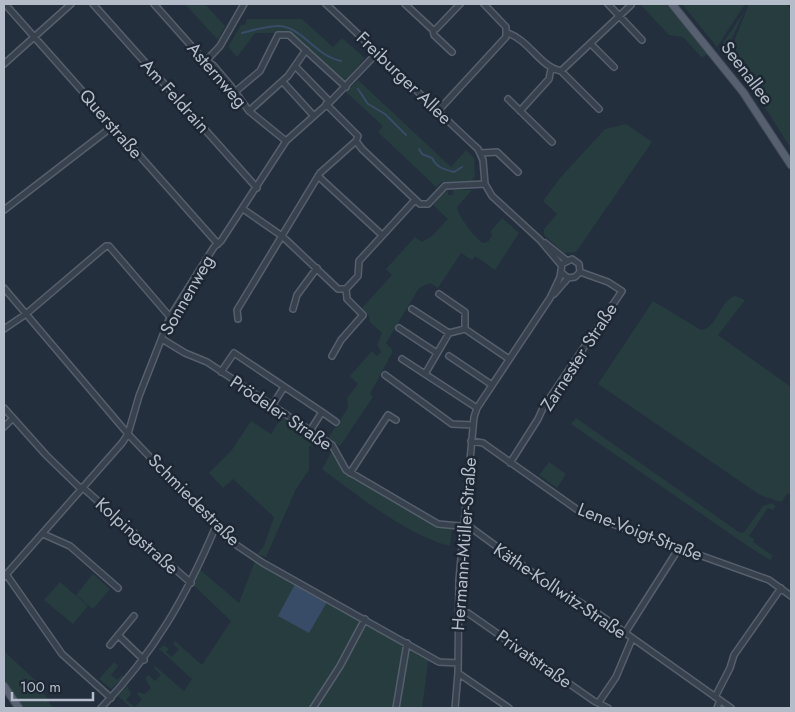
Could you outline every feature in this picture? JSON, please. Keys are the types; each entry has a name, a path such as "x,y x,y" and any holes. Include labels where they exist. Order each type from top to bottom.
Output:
{"main road":[{"name":"Seenallee","path":"672,4 716,57 761,117 791,165"},
{"path":"4,686 19,708"}],"street":[{"name":"Querstraße","path":"5,4 218,244"},
{"path":"4,64 71,4"},
{"name":"Am Feldrain","path":"93,4 257,188"},
{"name":"Asternweg","path":"154,4 206,61 213,65 249,111 286,141"},
{"path":"206,61 220,46 244,4"},
{"name":"Freiburger Allee","path":"326,4 401,74 408,85 481,153 497,152 518,172"},
{"path":"405,4 433,30 434,35 452,52"},
{"path":"433,30 460,4"},
{"path":"484,4 506,27 508,33"},
{"path":"608,4 642,40"},
{"path":"561,71 631,6"},
{"path":"508,33 520,37 551,70 561,71 599,109"},
{"path":"437,112 508,33"},
{"path":"235,92 260,71 278,35 289,35 346,86"},
{"path":"591,44 614,67"},
{"path":"249,111 283,82 306,50"},
{"name":"Sonnenweg","path":"5,576 128,434 139,396 170,317 257,188 286,141 346,86 378,52"},
{"path":"238,319 237,310 318,176 356,141 358,136 295,66"},
{"path":"520,111 549,78 551,70"},
{"path":"283,82 313,116"},
{"path":"508,99 552,142"},
{"path":"4,210 113,126"},
{"path":"356,141 420,204 428,204 445,186 485,184"},
{"path":"481,153 485,184 492,196 540,240 566,260 577,261 580,272 575,277 568,278 562,273 561,265 540,240"},
{"path":"318,176 382,235"},
{"path":"243,209 282,236 338,289 346,289 358,276 359,261 415,200"},
{"path":"4,329 26,314 106,246 109,246 170,317"},
{"path":"561,265 566,260"},
{"path":"293,309 297,296 317,268"},
{"name":"Zarnester Straße","path":"510,463 543,408 622,291 608,282 580,272"},
{"name":"Hermann-Müller-Straße","path":"550,298 562,273"},
{"name":"Hermann-Müller-Straße","path":"455,708 458,673 458,612 472,425 477,408 492,384 550,298 568,278"},
{"name":"Schmiedestraße","path":"4,288 128,434 229,540 263,563 439,662 458,663"},
{"path":"332,356 341,340 363,315 347,299 346,289"},
{"path":"439,294 465,312 465,329"},
{"path":"412,310 449,333"},
{"path":"399,328 437,353"},
{"path":"425,374 449,333 465,329 509,359"},
{"name":"Prödeler Straße","path":"162,339 222,372 335,448 342,466 350,472 438,524 464,526"},
{"name":"Prödeler Straße","path":"222,372 234,352 284,387"},
{"path":"449,356 492,384"},
{"path":"402,359 477,408"},
{"path":"386,375 452,424 472,425"},
{"path":"272,406 284,387 336,422"},
{"name":"Kolpingstraße","path":"4,408 12,419 82,488 192,583"},
{"path":"310,431 322,412"},
{"path":"350,472 388,415 396,420"},
{"path":"4,427 12,419"},
{"name":"Lene-Voigt-Straße","path":"471,441 483,444 582,513 769,580 791,596"},
{"path":"101,708 144,660 174,616 192,583 216,526"},
{"name":"Käthe-Kollwitz-Straße","path":"464,526 470,527 548,584 592,610 731,708"},
{"path":"43,534 70,546 118,588"},
{"path":"625,633 647,594 678,548"},
{"path":"5,576 62,654 111,698"},
{"path":"717,708 717,699 734,655 780,588"},
{"name":"Privatstraße","path":"458,612 468,613 594,701 608,708"},
{"path":"110,645 134,616"},
{"path":"313,708 340,666 365,619"},
{"path":"118,635 144,660"},
{"name":"Käthe-Kollwitz-Straße","path":"599,702 616,677 632,639"},
{"path":"396,708 406,643"},
{"path":"458,673 509,708"}],"green space":[{"path":"185,4 205,4 225,26 218,40"},
{"path":"640,4 666,4 707,54 702,58 683,37 669,35"},
{"path":"682,4 745,4 717,47"},
{"path":"749,4 786,4 791,10 791,149 768,112 734,67 735,39"},
{"path":"744,12 732,38 731,64 719,49"},
{"path":"247,19 302,19 333,47 342,38 365,58 344,82 290,33 255,33 237,57 228,47 241,25 245,25"},
{"path":"358,80 451,167 466,150 474,158 475,177 472,181 442,182 436,187 378,132 383,126 346,92"},
{"path":"626,124 652,142 576,252 564,253 544,235 544,229 557,214 543,201 561,177 605,129"},
{"path":"453,190 472,190 457,207 467,227 483,243 488,242 492,235 490,232 502,218 519,233 495,270 475,256 472,260 461,253 438,288 430,283 419,288 386,343 393,351 370,394 373,397 340,446 328,438 348,408 347,398 358,384 350,376 372,351 377,356 381,352 377,345 382,333 370,322 369,316 361,309 392,275 386,269 415,237 422,242 432,236 448,219 433,205 445,192 448,191 448,195 453,195"},
{"path":"735,296 745,300 718,335 791,387 791,493 787,494 781,502 760,495 598,384 653,301 701,330 711,325 725,303"},
{"path":"282,417 318,440 316,445 309,446 309,470 296,489 266,557 257,554 264,546 274,517 233,479 223,488 209,473 231,451 251,421 271,434"},
{"path":"576,418 739,532 743,533 745,531 763,506 771,503 776,506 773,510 768,508 749,536 754,539 753,542 773,556 770,560 745,544 571,424"},
{"path":"333,449 343,470 437,526 452,528 450,546 417,533 383,514 322,469"},
{"path":"549,462 566,474 557,488 539,475"},
{"path":"256,558 429,656 422,708 131,708 118,696 127,686 131,694 126,700 135,707 142,699 137,694 138,692 145,694 151,688 145,679 148,675 155,681 161,675 154,668 155,666 184,691 192,679 158,648 164,645 169,649 166,652 172,657 179,649 173,644 175,641 202,665 231,621 191,583 198,568 239,603"},
{"path":"93,574 110,589 93,609 76,595"},
{"path":"60,582 88,606 73,624 44,600"},
{"path":"4,651 37,682 53,708 19,708 4,686"},
{"path":"114,662 118,666 111,675 117,680 122,675 124,677 111,689 99,679"}],"water":[{"path":"295,584 327,602 309,633 278,616"}],"waterway":[{"path":"242,33 272,26 289,28 324,54 341,61"},
{"path":"358,89 368,104 385,114 406,135"},
{"path":"419,149 422,154 432,158 436,164 444,169 454,172 462,167"}]}
